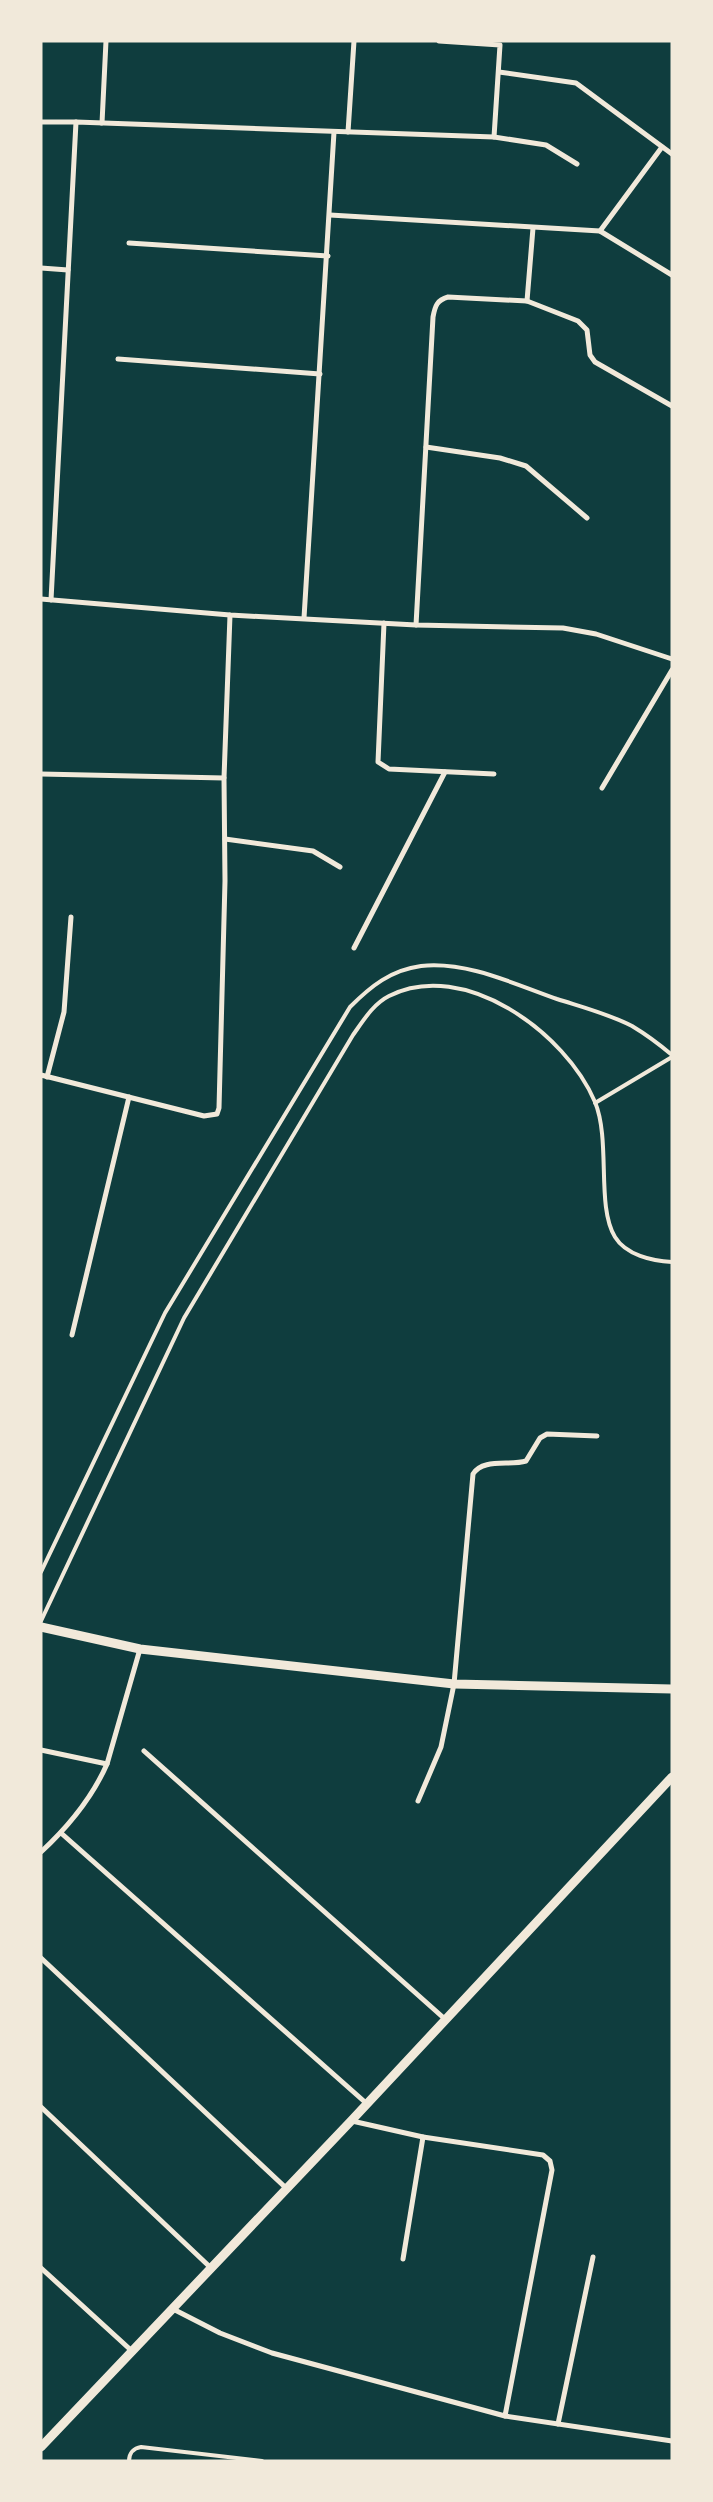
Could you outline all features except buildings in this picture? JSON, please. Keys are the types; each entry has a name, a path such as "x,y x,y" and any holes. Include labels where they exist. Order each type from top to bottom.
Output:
{"street":[{"path":"102,122 106,41"},
{"path":"348,132 354,41"},
{"path":"439,41 500,45 494,137"},
{"path":"499,72 576,83 672,154"},
{"path":"41,122 102,122 494,137 546,145 577,164"},
{"path":"51,600 76,122"},
{"path":"304,618 328,256 334,132"},
{"path":"600,231 662,147"},
{"path":"330,215 600,231 672,275"},
{"path":"527,301 533,228"},
{"path":"129,242 328,256"},
{"path":"41,268 68,270"},
{"path":"416,625 435,307 440,299 448,297 527,301 578,321 587,330 590,355 595,362 672,406"},
{"path":"118,359 320,374"},
{"path":"426,447 500,458 526,466 587,518"},
{"path":"41,600 230,615 416,625 563,628 596,634 672,658"},
{"path":"41,1075 204,1116 217,1114 219,1108 224,778 230,615"},
{"path":"384,623 378,762 389,769 494,774"},
{"path":"602,788 672,670"},
{"path":"354,948 445,772"},
{"path":"41,774 224,778"},
{"path":"224,839 313,851 340,867"},
{"path":"47,1076 64,1012 71,917"},
{"path":"72,1335 129,1097"},
{"path":"418,1801 444,1738 454,1684 473,1474 477,1468 485,1464 516,1464 526,1461 540,1438 547,1434 597,1436"},
{"path":"41,1627 140,1649 454,1684 672,1689"},
{"path":"41,1852 61,1834 92,1793 107,1764 140,1649"},
{"path":"41,1750 107,1764"},
{"path":"144,1751 446,2020"},
{"path":"41,2447 446,2020 672,1777"},
{"path":"61,1834 366,2103"},
{"path":"41,1958 286,2188"},
{"path":"41,2107 211,2268"},
{"path":"351,2120 423,2137 542,2156 551,2165 552,2170 505,2416"},
{"path":"403,2259 423,2137"},
{"path":"558,2424 594,2257"},
{"path":"41,2268 133,2352"},
{"path":"173,2309 220,2333 272,2353 505,2416 672,2441"}],"lane":[{"path":"41,1572 165,1313 350,1007 365,992 383,978 403,970 421,966 461,968 612,1017 652,1039 672,1056 595,1103"},
{"path":"41,1620 184,1318 353,1035 379,1003 405,990 429,986 447,986 481,994 511,1011 542,1034 576,1070 595,1103 604,1148 606,1207 615,1237 626,1249 641,1257 672,1262"},
{"path":"129,2461 131,2453 140,2447 262,2461"}]}
